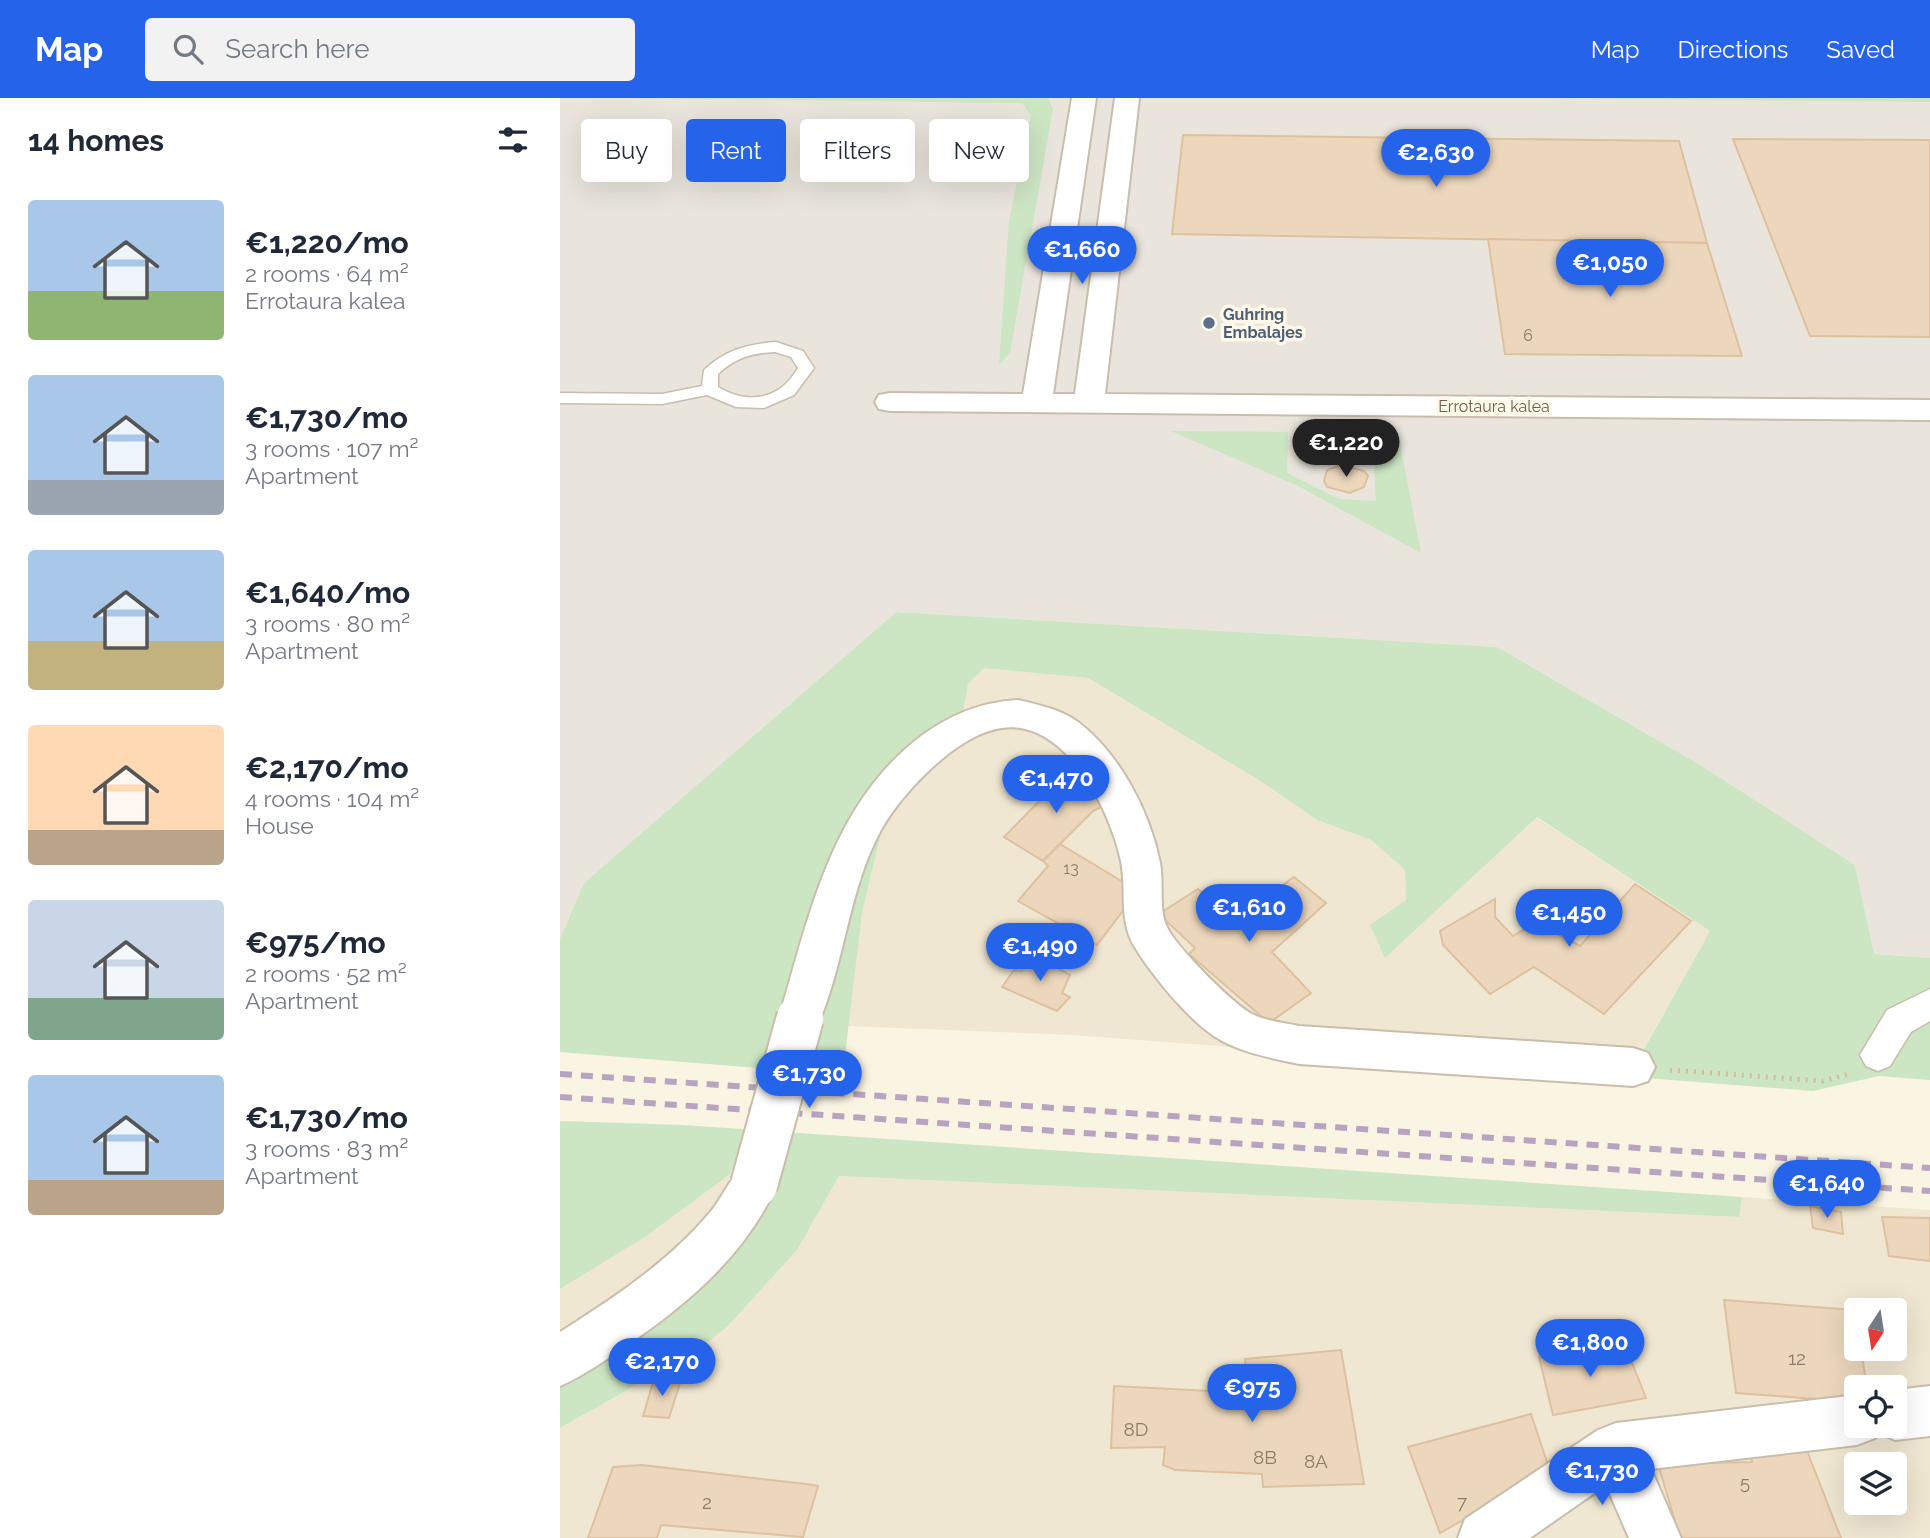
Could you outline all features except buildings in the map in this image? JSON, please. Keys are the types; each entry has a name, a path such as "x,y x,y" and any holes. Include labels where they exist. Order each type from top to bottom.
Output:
{"street":[{"path":"1037,402 1084,98"},
{"path":"1088,403 1127,98"},
{"path":"1059,262 1106,263"},
{"name":"Errotaura kalea","path":"890,402 1930,410"},
{"path":"560,1361 622,1320 686,1270 727,1227 754,1185 800,1017 840,886 876,804 938,741 966,722 996,713 1023,712 1050,722 1074,740 1107,777 1141,862 1148,934 1227,1022 1258,1036 1299,1045 1633,1068"},
{"path":"1878,1055 1899,1021 1930,1004"},
{"path":"1907,1414 1930,1411"},
{"path":"1484,1538 1616,1448 1844,1422"},
{"path":"1616,1448 1655,1538"}],"lane":[{"path":"776,346 787,350 797,354 806,369 799,385 789,392 779,398 751,404 725,401 710,389 710,373 724,357 749,348 776,346"},
{"path":"560,398 662,399 710,389"}],"path":[{"path":"1633,1068 1823,1081 1858,1072 1878,1055"}],"shaded area":[{"path":"560,98 1930,98 1930,958 1874,954 1855,865 1497,647 896,612 584,883 560,939"},
{"path":"984,667 1088,678 1262,782 1317,820 1371,840 1405,870 1406,900 1385,958 1536,817 1710,931 1639,1057 1645,1078 1073,1035 847,1026 862,913 882,829 871,848 828,986 823,887 963,713 968,684"},
{"path":"742,1142 706,1281 649,1332 560,1387 560,1289 645,1237 729,1175"},
{"path":"839,1176 1738,1217 1742,1197 1930,1210 1930,1538 560,1538 560,1428 698,1350 728,1326 797,1250"}],"green space":[{"path":"617,98 1048,98 1053,109 1010,353 999,365 1009,221 1017,182 1029,182 1031,115 1022,103"},
{"path":"1530,98 1930,98 1930,102"},
{"path":"1171,431 1288,432 1287,473 1339,499 1376,501 1372,433 1398,433 1421,553 1298,486"},
{"path":"896,612 1497,647 1700,765 1855,865 1874,954 1930,958 1930,993 1900,1035 1930,1015 1930,1080 1879,1076 1813,1091 1645,1078 1639,1058 1710,931 1537,817 1385,958 1370,925 1406,900 1405,870 1371,840 1317,820 1262,782 1088,678 984,668 968,684 963,713 894,767 769,1069 560,1052 560,939 584,883"},
{"path":"883,825 862,913 843,1072 805,1070 871,848"},
{"path":"560,1121 682,1125 1742,1197 1739,1217 839,1176 797,1250 728,1326 698,1350 560,1428 560,1387 649,1332 706,1281 742,1143 729,1175 645,1237 560,1289"}],"railway":[{"path":"560,1074 1930,1168"},
{"path":"560,1097 1930,1191"}],"place":[{"name":"Guhring Embalajes","path":"1209,323"}]}
